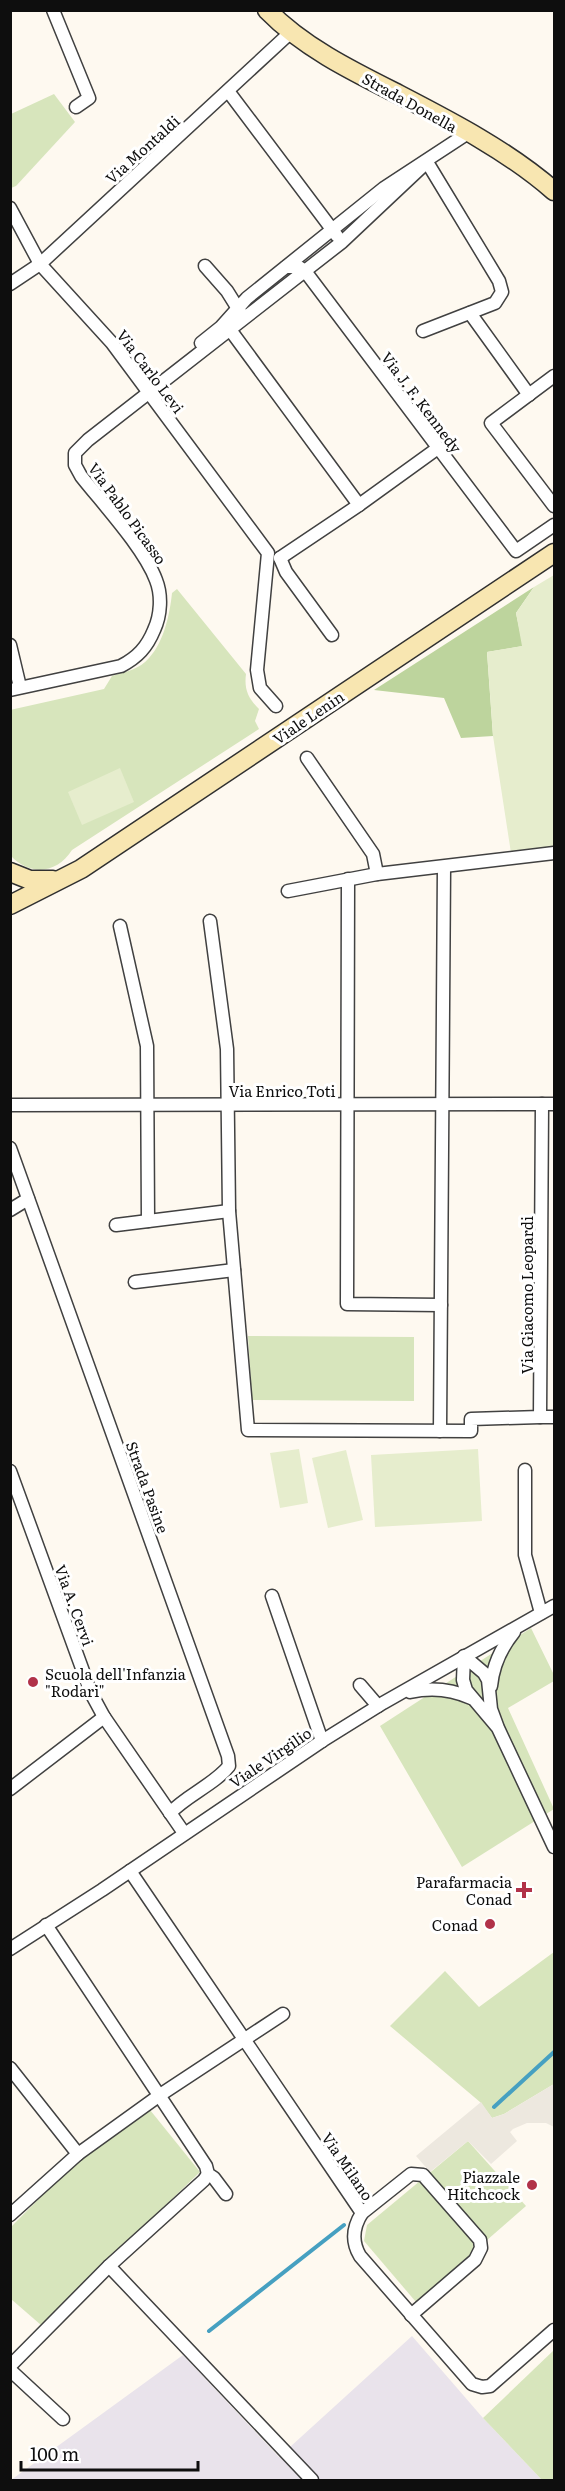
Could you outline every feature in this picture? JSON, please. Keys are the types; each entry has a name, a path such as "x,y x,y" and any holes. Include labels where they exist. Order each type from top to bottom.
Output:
{"main road":[{"name":"Strada Donella","path":"267,10 291,32 350,69 516,160 555,191"},
{"name":"Viale Lenin","path":"10,903 81,869 555,554"},
{"path":"10,903 14,893 10,874 30,880 61,880"}],"street":[{"path":"53,10 89,98 76,107"},
{"name":"Via Montaldi","path":"10,284 40,264 291,32"},
{"path":"228,91 342,242"},
{"name":"Via Pablo Picasso","path":"15,688 121,666 136,658 148,644 157,625 161,601 157,581 144,558 75,465 75,453 88,440 231,331 247,298 330,227 468,133"},
{"path":"423,332 495,303 500,298 502,287 426,162"},
{"name":"Via Pablo Picasso","path":"149,393 153,382 221,327 305,271 342,242 426,162"},
{"name":"Via Carlo Levi","path":"10,208 40,264 112,344 274,555 332,635"},
{"path":"305,271 304,262 331,239 330,227"},
{"path":"205,266 241,314"},
{"path":"286,267 299,267 305,271"},
{"name":"Via J. F. Kennedy","path":"305,271 516,551 555,525"},
{"path":"470,313 529,395"},
{"path":"231,331 359,506"},
{"path":"555,376 491,423 555,506"},
{"path":"276,705 260,688 257,670 274,555 359,506 438,448"},
{"path":"10,645 15,688"},
{"path":"307,759 373,854 377,874"},
{"path":"288,891 377,874 555,853"},
{"path":"440,1431 444,867"},
{"path":"348,879 347,1304 441,1305"},
{"path":"210,921 227,1049 230,1211 248,1430 471,1431 471,1419 555,1417"},
{"path":"120,926 147,1046 148,1221"},
{"name":"Via Enrico Toti","path":"10,1105 442,1106 548,1104"},
{"name":"Via Giacomo Leopardi","path":"540,1417 548,1104"},
{"name":"Strada Pasine","path":"10,1148 228,1756 229,1766 223,1773 192,1793 170,1813"},
{"path":"10,1210 28,1199"},
{"path":"116,1225 230,1211"},
{"path":"135,1282 234,1270"},
{"path":"525,1470 525,1555 541,1613"},
{"name":"Via A. Cervi","path":"10,1471 14,1490 91,1693 104,1717 184,1833"},
{"path":"272,1596 322,1740"},
{"name":"Viale Virgilio","path":"10,1949 130,1871 322,1740 555,1605"},
{"path":"521,1624 502,1646 492,1673 491,1709 555,1846"},
{"path":"464,1656 484,1673 491,1694"},
{"path":"464,1656 463,1680 466,1690 498,1728"},
{"path":"360,1685 378,1706"},
{"path":"397,1695 425,1688 458,1692 473,1698"},
{"path":"10,1790 104,1717"},
{"name":"Via Milano","path":"130,1871 362,2213 354,2230 356,2249 472,2384 482,2387 490,2386 555,2330"},
{"path":"46,1925 206,2166 208,2174 226,2194"},
{"path":"10,2215 78,2154 244,2038 284,2014"},
{"path":"10,2068 78,2154"},
{"path":"362,2213 411,2174 417,2173 423,2175 480,2240 481,2248 475,2260 411,2314"},
{"path":"63,2419 10,2368 109,2266 208,2174"},
{"path":"109,2266 312,2481"}],"shaded area":[{"path":"554,2084 554,2127 546,2123 527,2123 513,2129 510,2132 517,2141 491,2164 468,2141 430,2172 416,2156 481,2102 492,2118 504,2114"},
{"path":"412,2336 483,2418 542,2480 11,2480 183,2355 279,2457"}],"green space":[{"path":"54,94 75,122 16,186 11,188 11,114"},
{"path":"554,575 554,847 511,853 493,736 487,652 522,646 516,613 534,587"},
{"path":"534,587 516,613 523,646 487,652 493,736 461,738 444,698 374,690"},
{"path":"177,589 246,674 248,693 259,709 255,721 259,729 72,850 59,864 43,870 26,867 11,856 10,710 104,689 112,676 141,665 159,644 168,618 172,593"},
{"path":"120,768 134,802 82,825 68,792"},
{"path":"248,1336 414,1337 414,1401 252,1400"},
{"path":"299,1449 308,1503 280,1508 270,1453"},
{"path":"478,1449 482,1521 375,1527 371,1455"},
{"path":"346,1450 363,1520 328,1528 312,1458"},
{"path":"531,1628 554,1675 554,1681 508,1708 554,1809 462,1867 380,1726"},
{"path":"554,1952 554,2084 504,2114 492,2118 480,2102 390,2026 445,1971 479,2007"},
{"path":"146,2105 200,2172 41,2325 11,2299 11,2227 79,2158"},
{"path":"468,2141 526,2206 416,2302 364,2241 367,2225"},
{"path":"554,2350 554,2480 542,2480 483,2418"}],"waterway":[{"path":"494,2107 554,2052"},
{"path":"209,2331 344,2225"}],"place":[{"name":"Scuola dell'Infanzia \"Rodari\"","path":"33,1682"},
{"name":"Parafarmacia Conad","path":"524,1890"},
{"name":"Conad","path":"490,1924"},
{"name":"Piazzale Hitchcock","path":"532,2185"}]}
